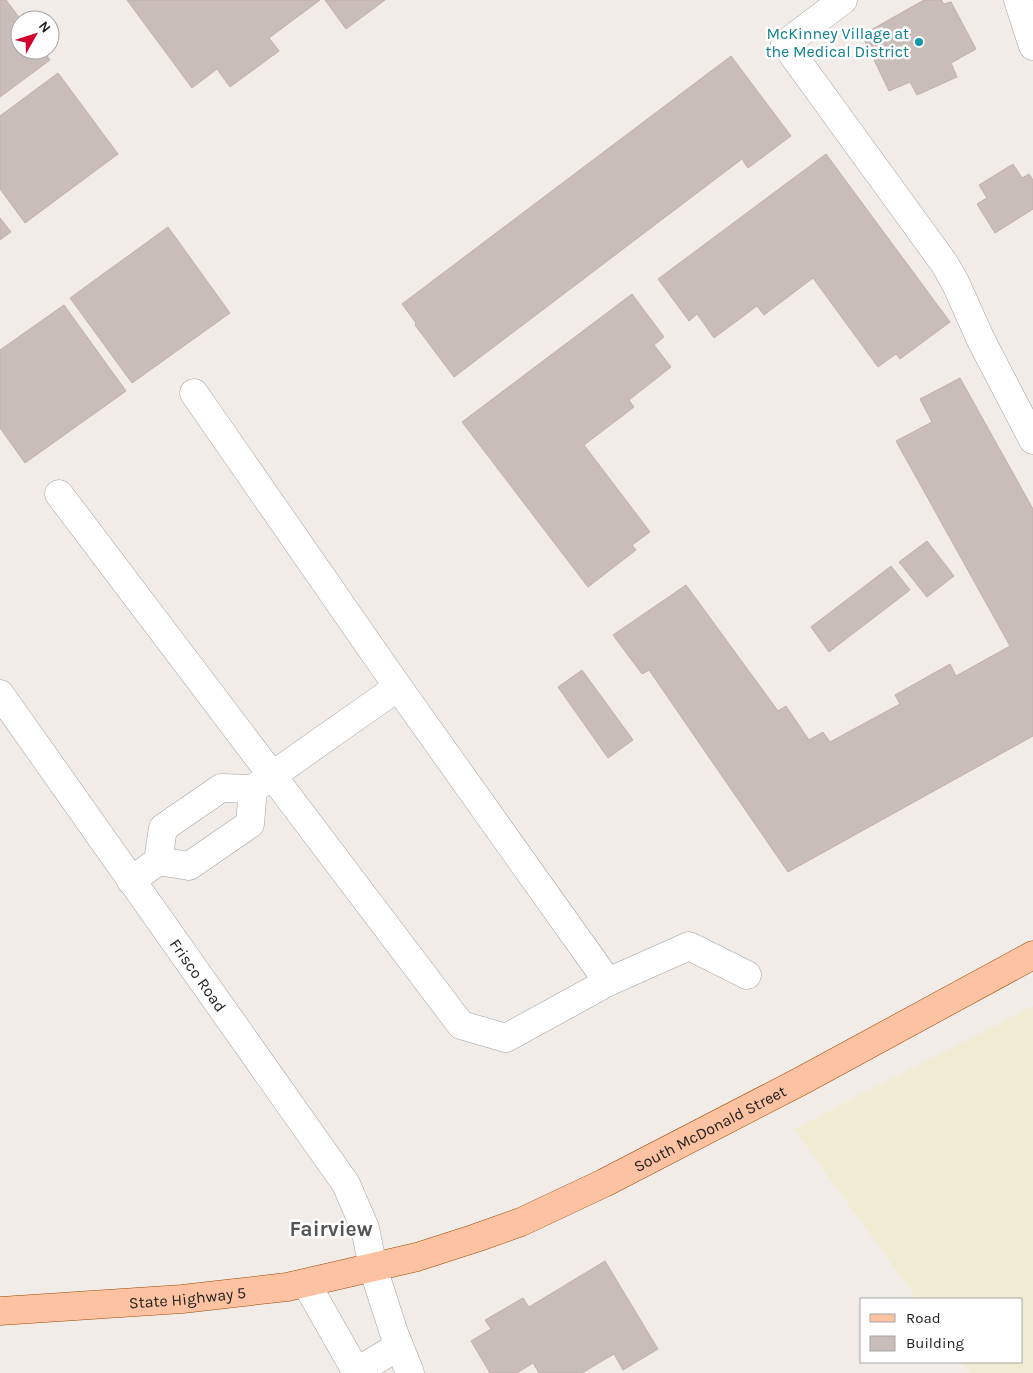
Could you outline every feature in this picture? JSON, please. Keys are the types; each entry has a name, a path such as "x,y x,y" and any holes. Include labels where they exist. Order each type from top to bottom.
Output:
{"main road":[{"name":"South McDonald Street","path":"373,1268 426,1254 521,1222 604,1183 803,1080 1033,955"},
{"name":"State Highway 5","path":"0,1310 182,1299 306,1283 373,1268"}],"street":[{"path":"843,0 785,44 951,275 981,340 1033,440"},
{"path":"1018,0 1033,46"},
{"path":"194,393 398,687 608,982"},
{"path":"59,494 263,782 461,1025 506,1038 608,982 689,946 747,975"},
{"path":"132,881 158,861 163,828 221,788 263,782 398,687"},
{"name":"Frisco Road","path":"0,694 346,1184 365,1228 373,1268 410,1373"},
{"path":"158,861 189,866 250,824 263,782"},
{"path":"306,1283 356,1372 399,1346"}],"shaded area":[{"path":"1033,1006 1033,1373 970,1373 963,1363 1023,1363 1023,1298 916,1298 794,1129"}],"building":[{"path":"0,0 6,0 14,10 10,10 10,60 50,60 0,97"},
{"path":"127,0 320,0 269,38 279,51 230,87 217,69 192,88"},
{"path":"325,0 385,0 346,29"},
{"name":"McKinney Village at the Medical District","path":"924,0 941,0 944,4 951,2 976,49 951,63 957,77 917,95 910,82 889,91 862,35"},
{"path":"731,56 791,136 748,168 742,159 454,377 415,325 416,323 402,304"},
{"path":"58,73 118,154 25,223 0,189 0,116"},
{"path":"826,154 950,322 900,359 896,354 878,367 813,278 764,315 757,306 714,338 697,314 689,321 658,279"},
{"path":"1013,164 1022,178 1029,174 1033,180 1033,209 995,233 977,204 987,198 979,185"},
{"path":"0,218 11,232 0,240"},
{"path":"168,227 230,313 132,383 70,298"},
{"path":"632,294 664,337 654,345 671,367 629,400 634,407 584,445 650,532 632,545 636,550 588,587 462,422"},
{"path":"64,305 126,391 25,463 0,428 0,350"},
{"path":"960,378 1033,509 1033,736 788,872 649,670 642,674 613,635 686,585 778,711 786,706 809,740 823,732 830,742 900,704 895,695 950,664 956,676 1010,646 896,441 932,422 920,399"},
{"path":"927,541 954,576 927,597 899,562"},
{"path":"891,566 910,590 829,652 811,627"},
{"path":"582,670 633,740 608,758 558,687"},
{"path":"605,1261 658,1349 623,1370 614,1354 582,1373 539,1373 533,1363 517,1373 490,1373 471,1341 491,1329 485,1320 523,1298 529,1307"}],"place":[{"name":"McKinney Village at the Medical District","path":"919,42"}],"district":[{"name":"Fairview","path":"331,1229"}]}
